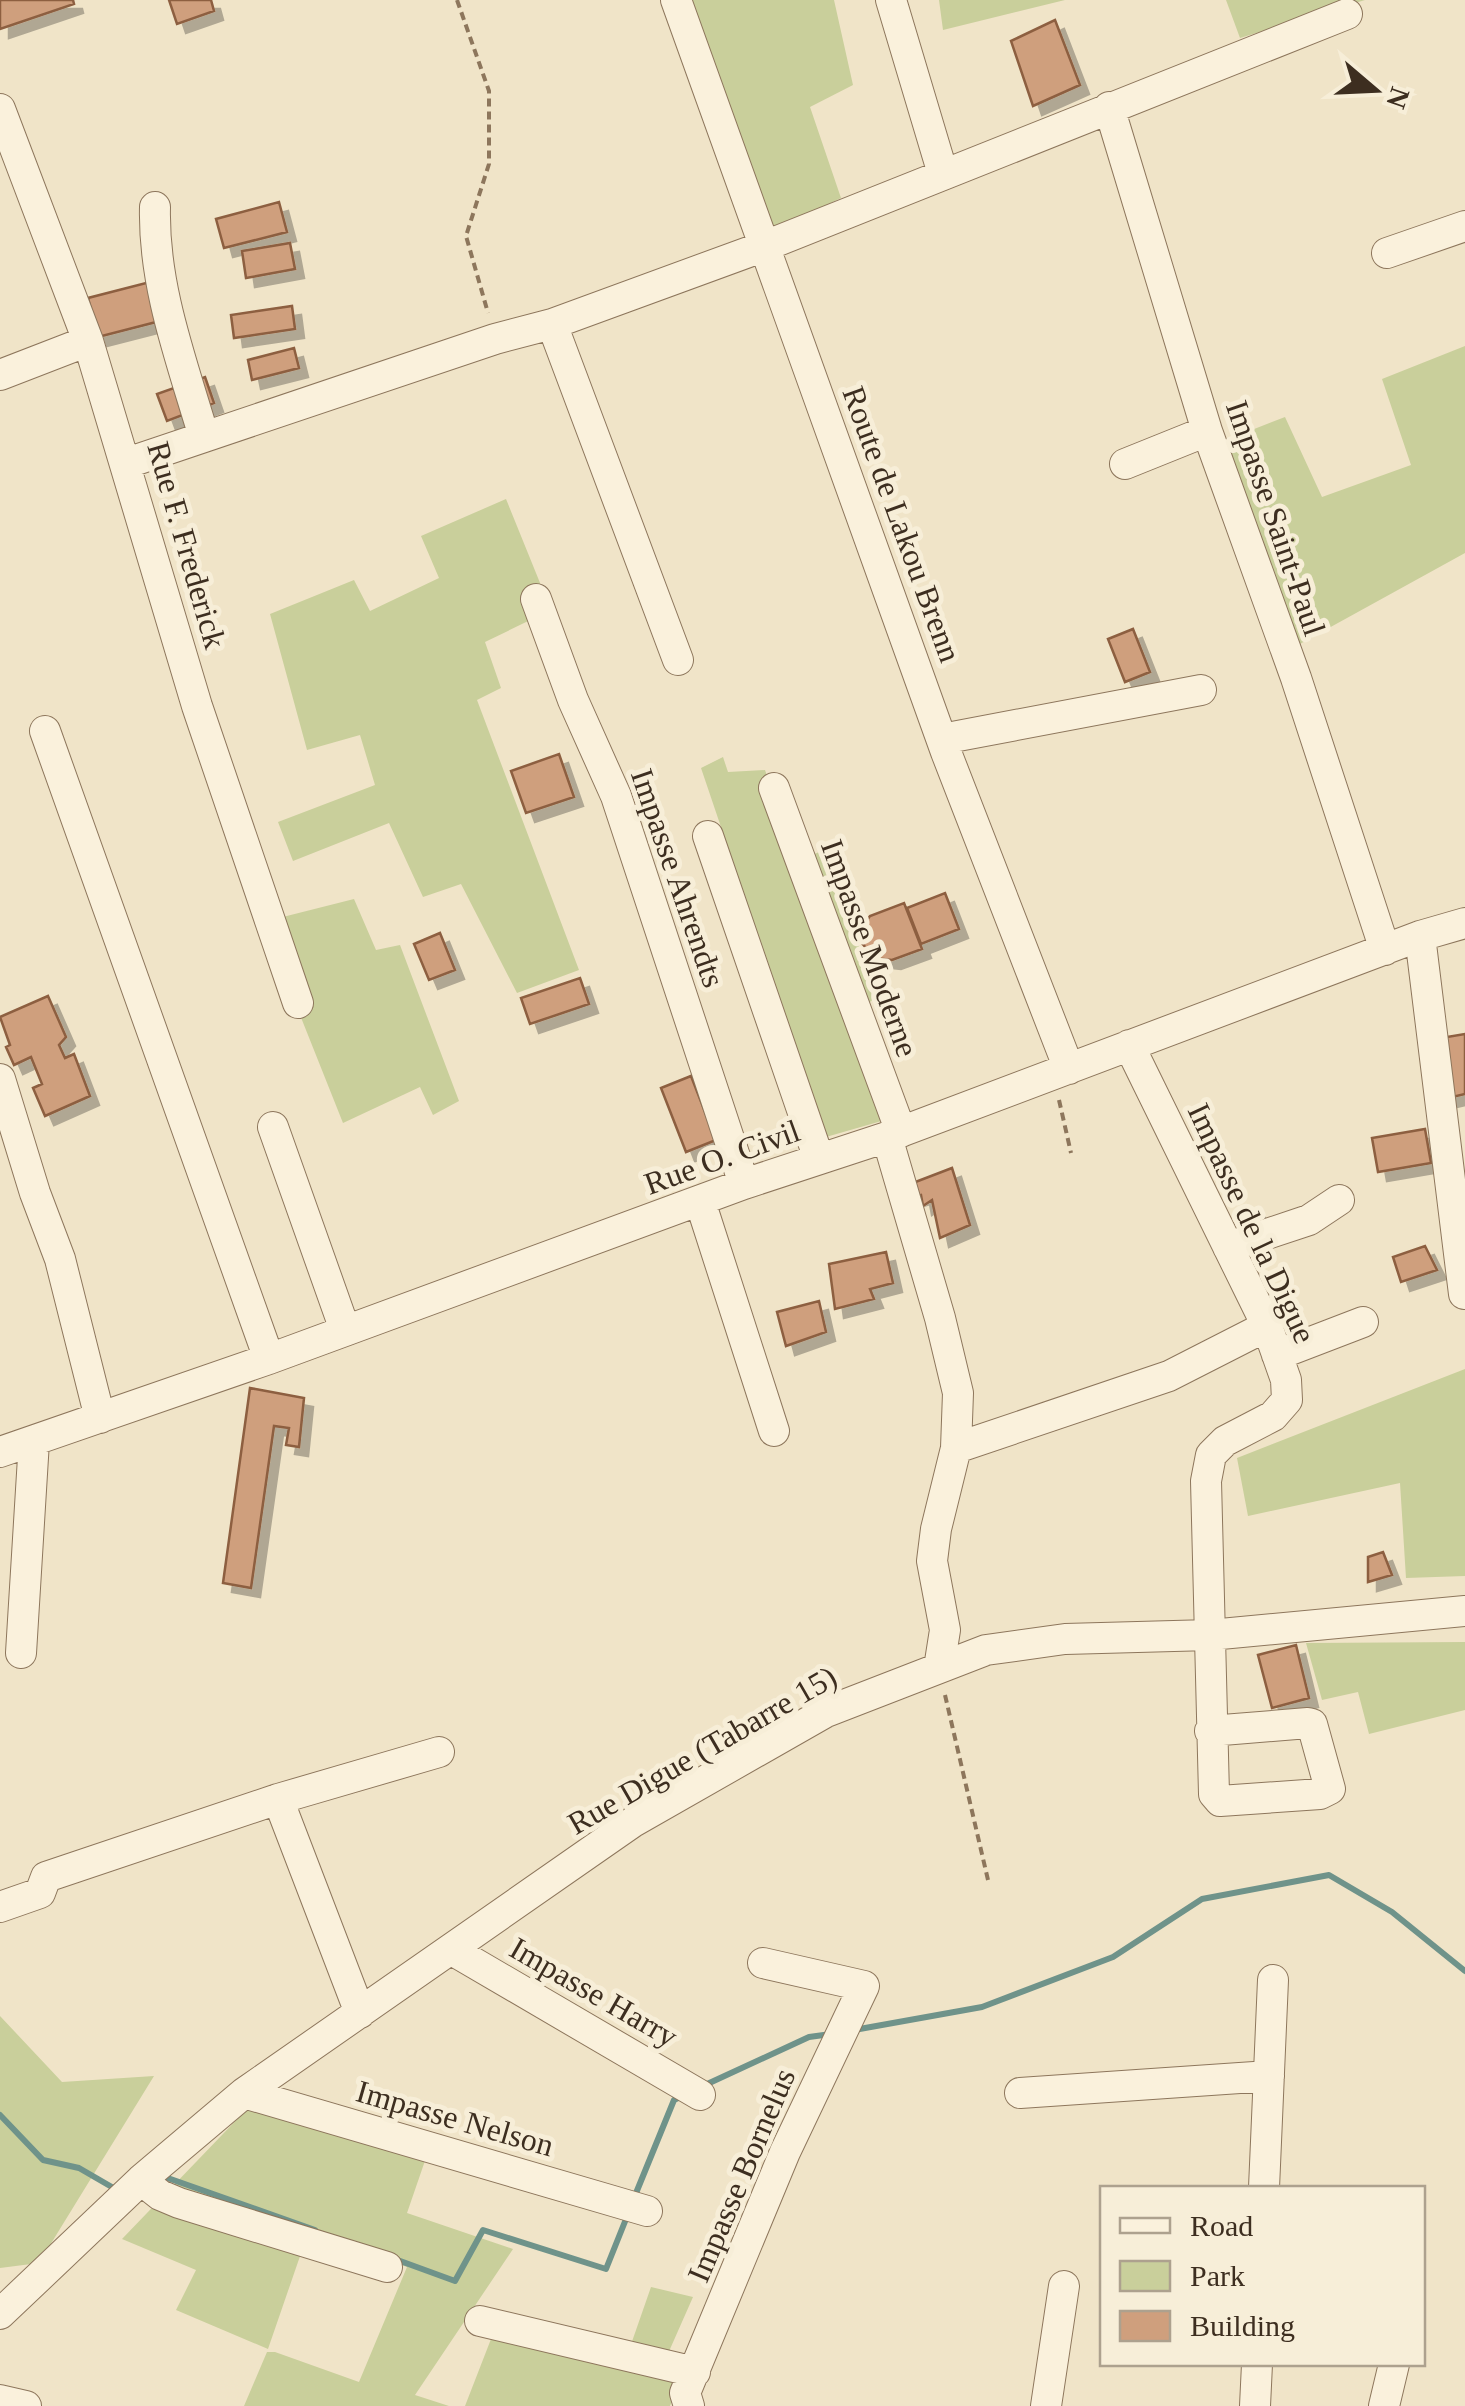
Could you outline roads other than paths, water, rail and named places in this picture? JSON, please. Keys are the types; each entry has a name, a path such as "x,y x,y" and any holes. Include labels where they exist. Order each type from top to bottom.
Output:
{"street":[{"name":"Route de Lakou Brenn","path":"676,0 1061,1072"},
{"path":"891,0 943,174"},
{"path":"127,463 495,338 552,324 765,246 1347,14"},
{"name":"Impasse Saint-Paul","path":"1110,107 1207,431 1296,678 1384,950"},
{"name":"Rue F. Frederick","path":"0,109 88,340 197,706 298,1003"},
{"path":"154,207 154,249 160,286 204,437"},
{"path":"1387,253 1465,226"},
{"path":"552,324 678,660"},
{"path":"0,375 88,340"},
{"path":"1126,464 1207,431"},
{"name":"Impasse Ahrendts","path":"536,598 573,700 616,796 744,1184"},
{"path":"942,740 1201,690"},
{"path":"45,732 269,1358"},
{"name":"Impasse Moderne","path":"774,788 894,1134 958,1392 956,1448 932,1561 945,1630 939,1668"},
{"path":"708,836 818,1159"},
{"name":"Rue O. Civil","path":"0,1452 744,1184 894,1134 1420,936 1465,923"},
{"path":"1420,936 1459,1224 1464,1294"},
{"name":"Impasse de la Digue","path":"1129,1045 1228,1247 1286,1380 1287,1400 1273,1416 1225,1440 1211,1454 1206,1481 1210,1635"},
{"path":"0,1080 60,1260 100,1418"},
{"path":"273,1127 346,1330"},
{"path":"1228,1247 1310,1220 1339,1200"},
{"path":"700,1202 774,1431"},
{"path":"956,1448 1272,1341 1363,1322"},
{"path":"21,1653 34,1441"},
{"name":"Rue Digue (Tabarre 15)","path":"0,2314 149,2174 244,2094 633,1822 826,1712 986,1650 1064,1640 1210,1635 1465,1611"},
{"path":"1210,1635 1210,1731"},
{"path":"0,1907 40,1893 46,1877 278,1799 439,1752"},
{"path":"278,1799 360,2013"},
{"name":"Impasse Harry","path":"452,1950 700,2095"},
{"name":"Impasse Bornelus","path":"690,2391 785,2152 864,1986 763,1963"},
{"path":"1264,2186 1273,1980"},
{"path":"1020,2093 1269,2076"},
{"name":"Impasse Nelson","path":"244,2094 647,2211"},
{"path":"149,2174 160,2195 179,2203 387,2267"},
{"path":"1046,2406 1064,2286"},
{"path":"480,2321 690,2391"},
{"path":"1255,2406 1256,2366"},
{"path":"1384,2406 1394,2366"},
{"path":"0,2400 26,2406"}],"waterway":[{"path":"854,2030 982,2007 1113,1957 1202,1899 1329,1875 1392,1912 1465,1971"},
{"path":"705,2085 809,2037 831,2034"},
{"path":"634,2198 674,2100 680,2097"},
{"path":"0,2115 43,2160 79,2168 117,2190"},
{"path":"162,2176 315,2230"},
{"path":"392,2258 455,2281 483,2230 606,2269 628,2214"}]}
